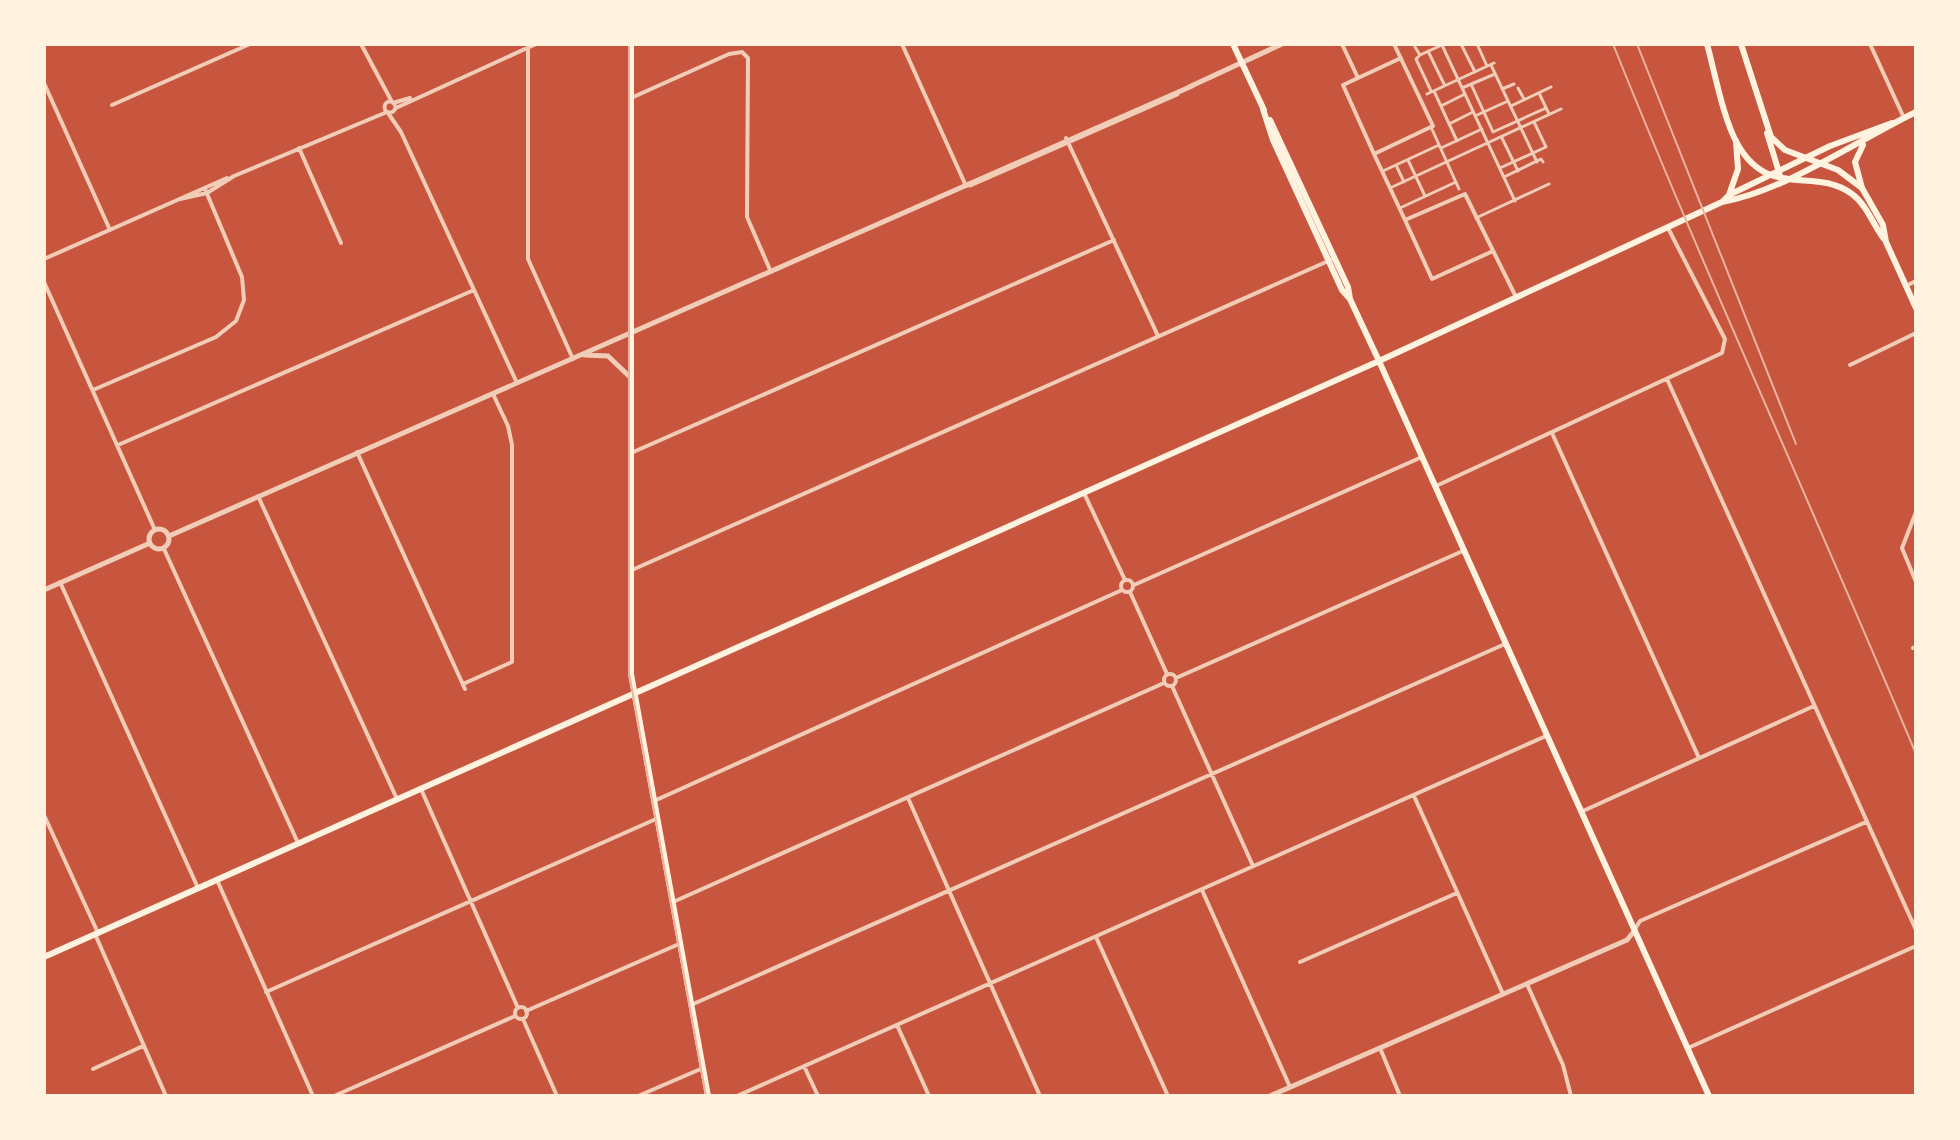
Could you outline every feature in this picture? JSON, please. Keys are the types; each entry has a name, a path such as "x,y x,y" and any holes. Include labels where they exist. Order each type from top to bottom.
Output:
{"main road":[{"path":"631,44 633,694 708,1096"},
{"path":"1233,44 1263,109 1273,140 1379,361 1709,1096"},
{"path":"1707,44 1736,141 1738,169 1729,195"},
{"path":"1741,44 1766,126 1773,173"},
{"path":"1722,202 1729,195 1803,158 1916,112"},
{"path":"44,957 1379,361 1722,202 1737,200 1820,163 1869,140 1894,123"},
{"path":"1766,126 1780,147 1845,174 1862,188"},
{"path":"1869,140 1856,160 1862,188 1883,225 1886,242"},
{"path":"1736,141 1752,161 1781,180 1828,183 1848,191 1864,206 1886,242 1916,308"}],"street":[{"path":"112,105 250,44"},
{"path":"361,44 394,106 401,132"},
{"path":"902,44 966,186"},
{"path":"298,843 164,549 169,536 1282,44"},
{"path":"1342,44 1358,78"},
{"path":"1394,44 1459,189"},
{"path":"1457,141 1416,59 1443,44 1515,201"},
{"path":"1461,44 1475,72"},
{"path":"1477,44 1495,74 1537,162"},
{"path":"1870,44 1904,118"},
{"path":"44,259 180,199 206,191 532,45 528,259 573,359"},
{"path":"1415,47 1420,55"},
{"path":"1428,51 1444,86"},
{"path":"631,98 729,54 742,52 748,58 747,217 771,272"},
{"path":"1401,58 1343,85 1432,279 1493,251"},
{"path":"1431,92 1490,65"},
{"path":"1462,88 1495,74"},
{"path":"44,83 110,230"},
{"path":"1471,84 1493,132"},
{"path":"1502,89 1514,84"},
{"path":"381,86 387,109 401,132 517,383"},
{"path":"1510,107 1551,87"},
{"path":"1518,88 1524,100"},
{"path":"1539,93 1549,114"},
{"path":"1441,106 1465,94"},
{"path":"1449,124 1508,101"},
{"path":"387,109 394,106"},
{"path":"1485,136 1546,108"},
{"path":"1390,188 1561,109"},
{"path":"1500,168 1546,147 1534,122"},
{"path":"1374,154 1431,127"},
{"path":"1383,171 1482,129"},
{"path":"1502,136 1518,171"},
{"path":"1067,141 1159,336"},
{"path":"299,148 341,243"},
{"path":"1408,160 1425,196"},
{"path":"1504,177 1543,162"},
{"path":"1396,165 1404,182"},
{"path":"1400,208 1456,182"},
{"path":"1476,218 1549,184"},
{"path":"93,390 216,337 236,321 244,300 242,277 206,191"},
{"path":"1405,220 1465,194 1516,298"},
{"path":"1436,486 1722,353 1726,344 1668,228"},
{"path":"631,453 1114,240"},
{"path":"631,570 1332,260"},
{"path":"1906,286 1916,281"},
{"path":"44,282 155,530 150,543 45,587"},
{"path":"118,445 474,290"},
{"path":"1850,365 1916,333"},
{"path":"580,356 608,356 630,377"},
{"path":"1667,379 1916,930"},
{"path":"357,452 464,687 512,662 511,436 493,394"},
{"path":"1552,433 1699,758"},
{"path":"1130,592 1134,585 1422,457"},
{"path":"1084,493 1125,580 1134,585"},
{"path":"258,495 397,799"},
{"path":"1916,512 1902,548 1916,582"},
{"path":"155,530 163,530 169,536"},
{"path":"150,543 155,548 164,549"},
{"path":"1172,686 1176,678 1465,550"},
{"path":"1122,590 1125,580"},
{"path":"60,582 198,888"},
{"path":"652,802 1122,590 1130,592"},
{"path":"1130,592 1167,674 1176,678"},
{"path":"691,1005 1507,643"},
{"path":"1164,683 1167,674"},
{"path":"672,903 1164,683 1172,686 1253,866"},
{"path":"1583,811 1814,706"},
{"path":"737,1096 1549,736"},
{"path":"421,789 518,1008 515,1016"},
{"path":"1414,796 1503,994"},
{"path":"908,798 1040,1096"},
{"path":"44,815 166,1096"},
{"path":"266,992 656,819"},
{"path":"1270,1096 1627,940 1640,921 1866,822"},
{"path":"217,880 313,1096"},
{"path":"1202,890 1290,1087"},
{"path":"1300,962 1457,893"},
{"path":"1096,937 1168,1096"},
{"path":"518,1008 526,1011 679,944"},
{"path":"1688,1048 1916,946"},
{"path":"1527,984 1563,1065 1571,1096"},
{"path":"526,1011 523,1019 557,1096"},
{"path":"334,1096 515,1016 523,1019"},
{"path":"897,1025 929,1096"},
{"path":"93,1069 143,1046"},
{"path":"1380,1048 1400,1096"},
{"path":"804,1066 818,1096"},
{"path":"638,1096 703,1068"}],"tram line":[{"path":"629,44 629,673 706,1096"}],"railway":[{"path":"1613,44 1916,754"},
{"path":"1637,44 1796,444"}]}
